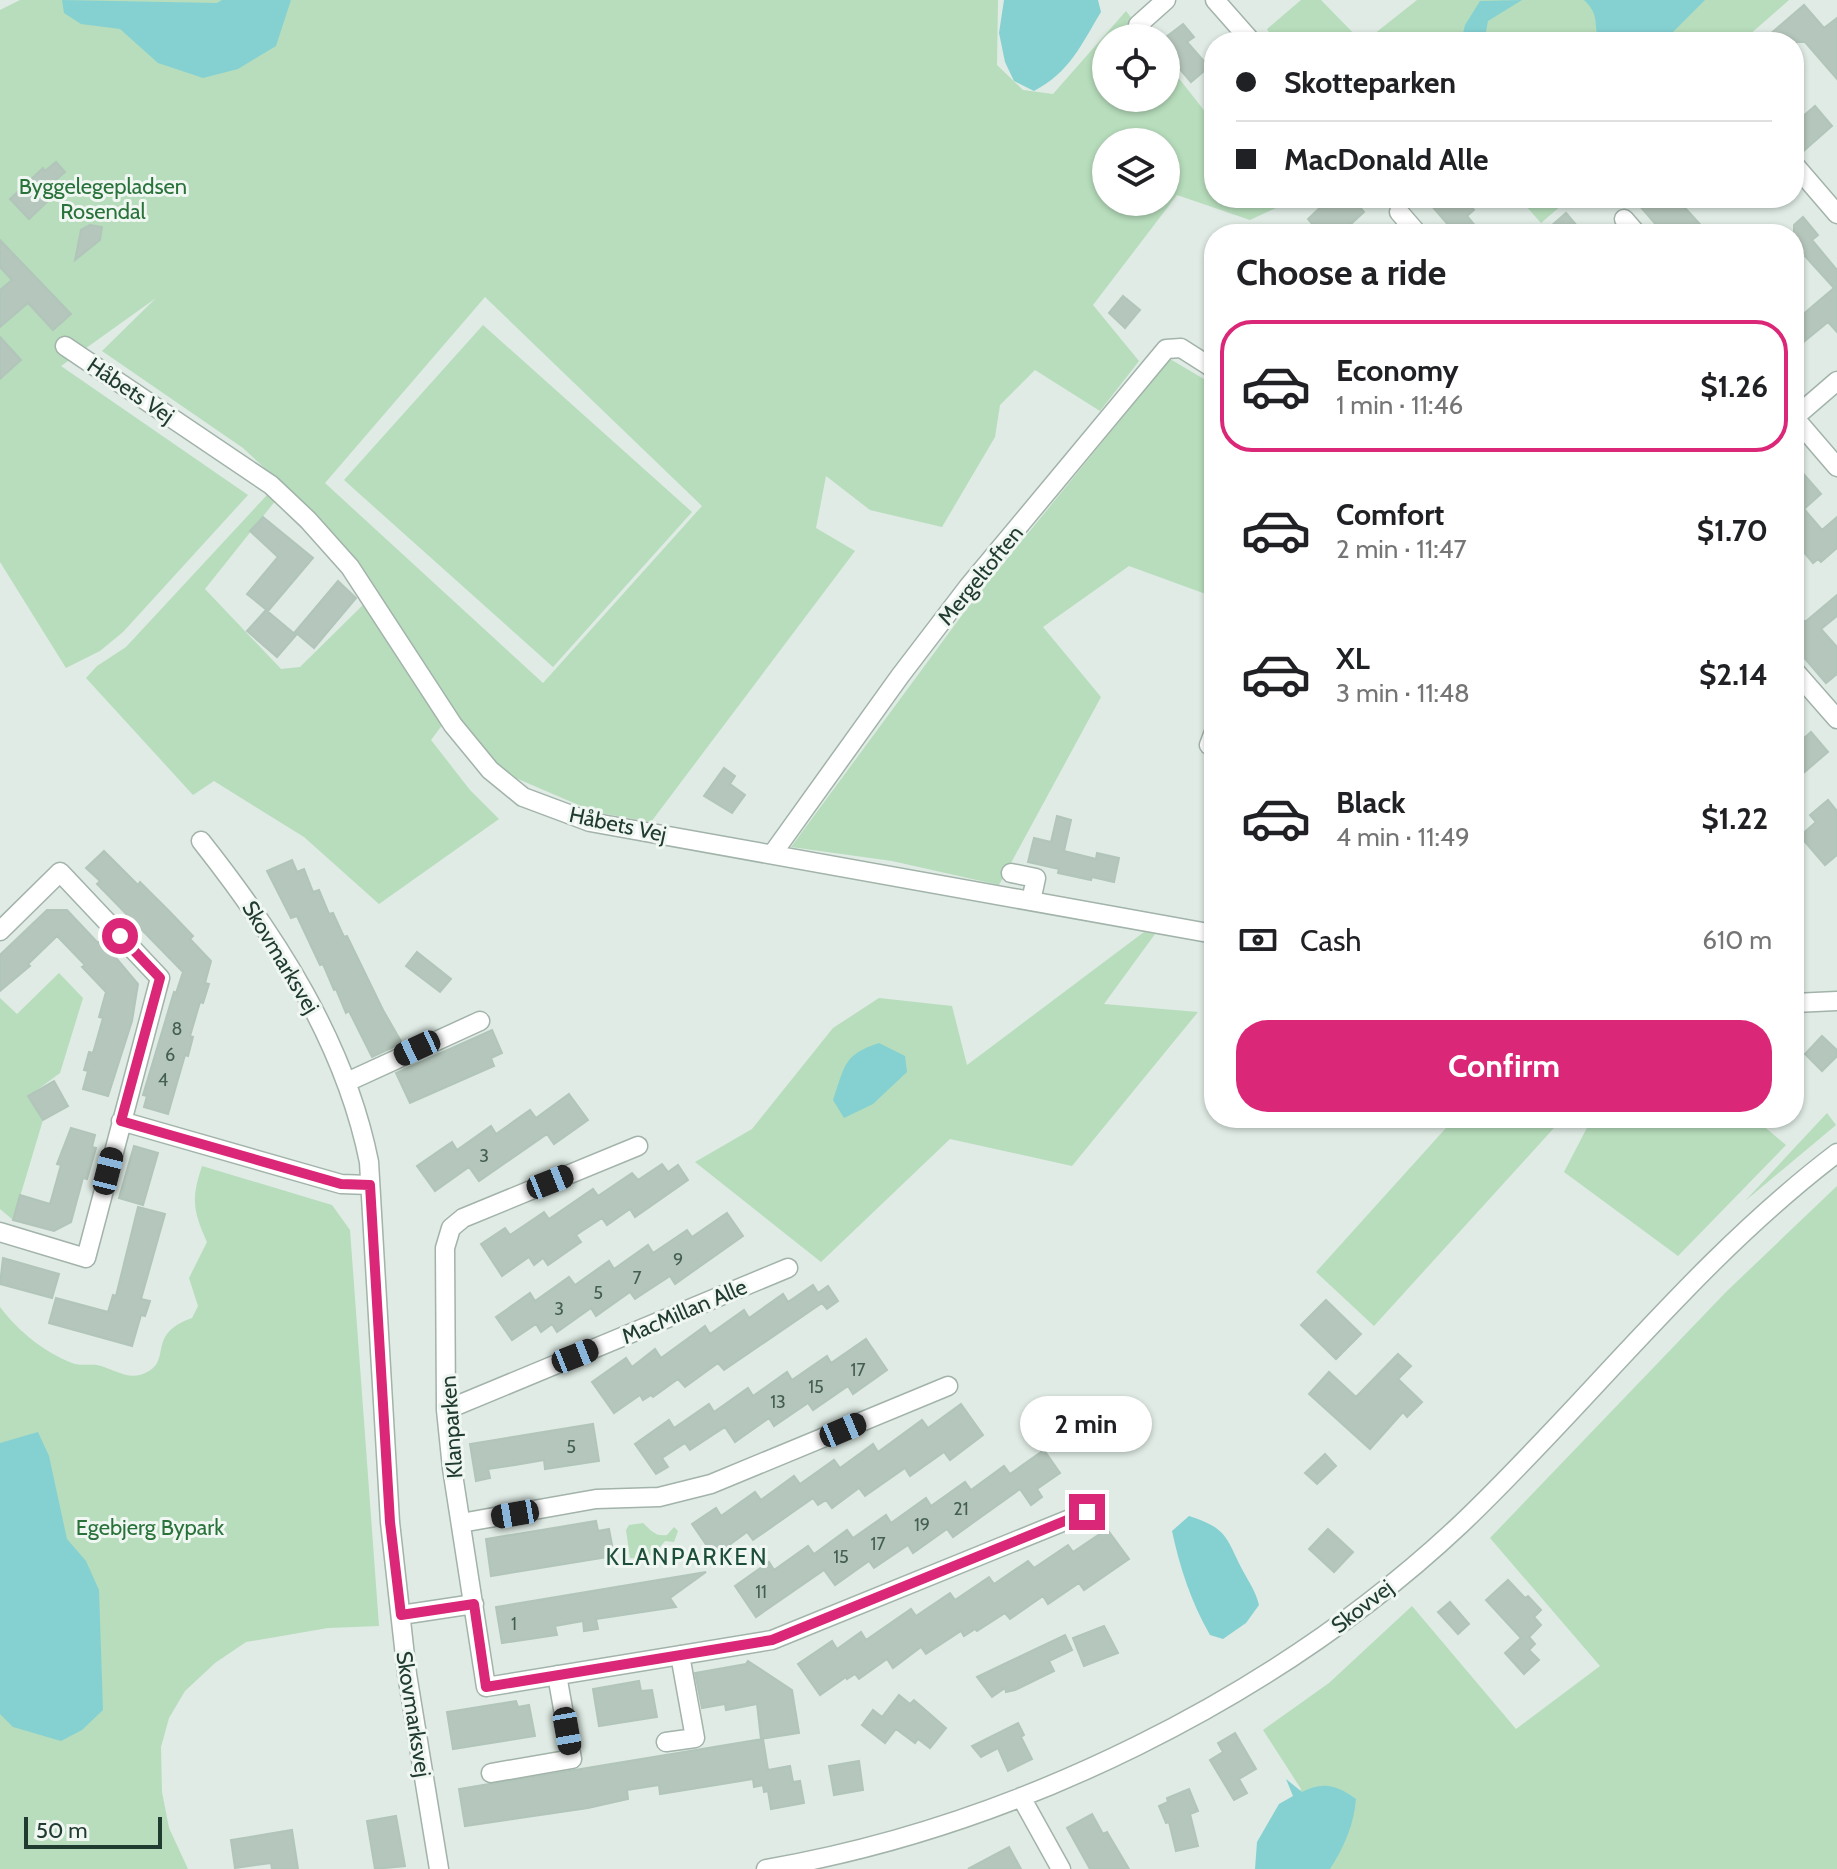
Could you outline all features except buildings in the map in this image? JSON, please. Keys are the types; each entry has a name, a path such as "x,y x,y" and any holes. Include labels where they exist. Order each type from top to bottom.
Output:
{"street":[{"path":"1139,24 1166,0"},
{"path":"1215,0 1243,32"},
{"path":"1804,176 1837,214"},
{"path":"1399,212 1409,224"},
{"path":"1624,219 1628,224"},
{"name":"Håbets Vej","path":"65,346 271,485 308,520 350,567 453,725 490,770 523,797 590,822 1204,932"},
{"name":"Mergeltoften","path":"773,853 968,587 1166,349 1181,348 1204,363"},
{"path":"1804,409 1837,381"},
{"path":"1804,429 1837,467"},
{"path":"1804,681 1837,719"},
{"name":"Skovmarksvej","path":"201,841 245,896 307,998 347,1082 362,1126 369,1162 390,1522 407,1674 439,1869"},
{"path":"0,931 60,872 160,978 86,1258 0,1232"},
{"path":"1011,873 1036,878 1031,901"},
{"path":"1804,1003 1837,1001"},
{"path":"347,1082 480,1021"},
{"path":"121,1121 341,1184 370,1185"},
{"name":"Klanparken","path":"557,1675 486,1687 446,1410 445,1248 451,1228 463,1218 638,1146"},
{"name":"Skovvej","path":"774,1868 868,1848 1021,1797 1154,1738 1308,1647 1379,1595 1459,1525 1723,1253 1798,1183 1837,1153"},
{"name":"MacMillan Alle","path":"446,1410 788,1268"},
{"path":"461,1523 596,1499 659,1497 711,1484 948,1386"},
{"path":"491,1773 572,1759 557,1675 772,1640 1087,1512"},
{"path":"401,1615 474,1604"},
{"path":"666,1742 695,1738 680,1655"},
{"path":"1021,1797 1061,1869"}],"green space":[{"name":"Byggelegepladsen Rosendal","path":"20,0 998,0 997,65 1023,90 1053,94 1092,50 1092,112 1180,112 1180,80 1204,110 1204,204 1180,196 1180,128 1092,128 1092,216 1161,216 1093,305 1139,361 1100,411 1035,370 1000,405 995,437 942,527 870,510 826,476 816,528 855,551 651,822 595,812 492,768 285,487 243,448 102,351 156,298 61,366 248,495 123,632 100,651 66,668 0,562 0,10","holes":["485,297 702,506 543,683 325,483"]},
{"path":"1301,0 1321,0 1352,32 1269,32 1267,29"},
{"path":"1417,0 1789,0 1752,32 1377,32"},
{"path":"1126,11 1136,24 1115,24"},
{"path":"1215,208 1276,208 1250,220"},
{"path":"1528,208 1558,208 1541,223"},
{"path":"483,325 692,512 553,667 344,480"},
{"path":"1170,359 1204,379 1204,593 1129,566 1043,627 1101,697 999,885 892,861 791,847 968,607"},
{"path":"268,494 276,500 205,589 281,669 300,667 367,601 443,724 431,740 470,790 499,819 379,904 304,837 214,781 193,795 86,678 97,666 126,647"},
{"path":"1144,932 1155,934 1104,1004 1198,1012 1072,1166 950,1139 821,1262 695,1162 752,1129 833,1028 879,998 952,1006 967,1065"},
{"path":"59,973 83,998 60,1073 29,1096 43,1120 13,1220 0,1209 0,998 17,1014"},
{"path":"1827,1113 1836,1125 1745,1201"},
{"path":"1446,1128 1554,1128 1374,1326 1316,1272"},
{"path":"1587,1128 1766,1128 1786,1145 1678,1256 1564,1172"},
{"name":"Egebjerg Bypark","path":"202,1166 332,1205 350,1230 379,1626 328,1628 246,1642 215,1663 185,1691 169,1718 161,1747 162,1792 169,1828 188,1869 0,1869 0,1307 32,1340 72,1363 97,1365 135,1376 149,1371 159,1359 169,1331 192,1318 198,1306 189,1278 207,1242 195,1205"},
{"path":"1837,1186 1837,1869 1271,1869 1301,1789 1263,1730 1329,1683 1412,1606 1516,1729 1600,1666 1490,1538 1726,1292"},
{"path":"643,1523 659,1535 667,1535 674,1527 678,1531 674,1542 665,1541 646,1557 630,1558 626,1530 629,1525"}],"water":[{"path":"62,0 217,3 222,0 291,0 276,46 238,69 203,78 158,63 120,29 81,24 64,13"},
{"path":"1004,0 1098,0 1101,12 1081,46 1057,75 1034,91 1014,81 1005,62 999,33"},
{"path":"1522,0 1488,21 1486,32 1463,32 1480,1"},
{"path":"1584,0 1705,0 1673,32 1597,32 1590,6"},
{"path":"879,1043 905,1056 907,1072 873,1104 844,1118 833,1100 843,1071 858,1052"},
{"path":"38,1432 49,1456 67,1539 86,1561 99,1590 103,1710 82,1730 61,1741 13,1727 0,1714 0,1443"},
{"path":"1189,1516 1211,1525 1224,1535 1258,1600 1259,1605 1246,1623 1223,1639 1210,1635 1203,1623 1179,1558 1172,1531"},
{"path":"1286,1779 1302,1792 1317,1786 1330,1786 1356,1799 1348,1836 1330,1869 1255,1869 1257,1842 1279,1804 1293,1796"}],"district":[{"name":"KLANPARKEN","path":"687,1557"}],"route":[{"path":"120,936 160,978 121,1121 341,1184 370,1185 390,1522 401,1615 474,1604 486,1687 772,1640 1087,1512"}]}
